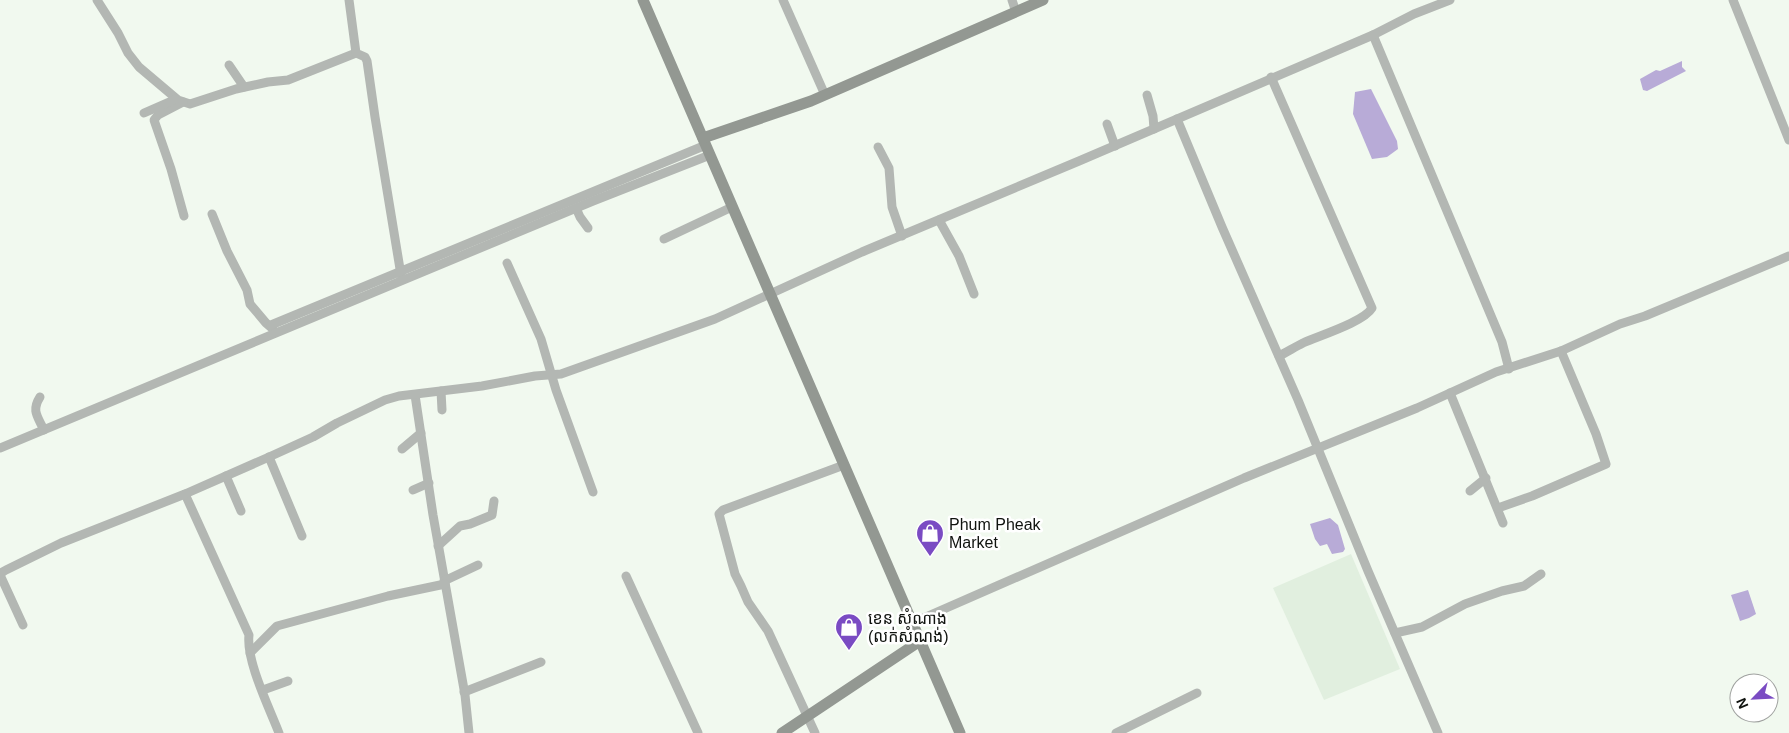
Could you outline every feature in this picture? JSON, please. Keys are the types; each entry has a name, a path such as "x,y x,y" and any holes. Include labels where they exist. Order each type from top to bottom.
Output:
{"main road":[{"path":"643,0 960,733"},
{"path":"706,146 755,121 825,95 1044,0"},
{"path":"782,733 920,641"}],"street":[{"path":"97,0 128,53 139,67 179,100 190,104 268,82 288,80 356,53 365,57 401,276"},
{"path":"349,0 356,53"},
{"path":"783,0 825,95"},
{"path":"1012,0 1016,12"},
{"path":"23,625 1,574 61,543 185,494 269,457 313,437 376,404 399,396 482,386 514,379 574,371 661,337 715,319 902,236 1373,35 1414,14 1450,0"},
{"path":"1733,0 1789,140"},
{"path":"1373,35 1502,342 1509,369"},
{"path":"229,65 244,88"},
{"path":"1271,78 1372,308 1369,313 1279,356"},
{"path":"1147,95 1153,116 1154,129"},
{"path":"144,114 179,100"},
{"path":"179,100 154,120 172,169 184,216"},
{"path":"1177,119 1438,733"},
{"path":"1106,124 1115,146"},
{"path":"401,276 576,208 706,146"},
{"path":"0,448 42,427 706,146"},
{"path":"878,147 888,168 892,207 902,236"},
{"path":"664,239 732,207"},
{"path":"576,208 580,218 588,228"},
{"path":"212,214 247,290 250,304 274,330"},
{"path":"939,220 959,256 974,294"},
{"path":"912,624 1235,482 1496,372 1561,351 1620,324 1645,316 1789,256"},
{"path":"507,263 541,340 551,374 593,492"},
{"path":"1498,508 1532,496 1606,464 1596,434 1561,351"},
{"path":"441,391 442,410"},
{"path":"1450,393 1503,523"},
{"path":"415,395 444,583 464,692 469,733"},
{"path":"40,397 35,411 42,427"},
{"path":"402,449 421,433"},
{"path":"269,457 302,536"},
{"path":"815,733 768,631 748,602 733,567 719,514 723,510 844,465"},
{"path":"226,476 241,511"},
{"path":"1470,491 1486,478"},
{"path":"414,490 429,483"},
{"path":"185,494 249,634 250,653 279,733"},
{"path":"438,546 460,526 492,515 494,501"},
{"path":"250,653 277,626 444,583 478,565"},
{"path":"1395,633 1422,627 1464,604 1502,591 1524,586 1541,574"},
{"path":"626,576 698,733"},
{"path":"464,692 541,662"},
{"path":"263,690 288,682"},
{"path":"1116,733 1197,693"}],"shaded area":[{"path":"1682,61 1682,67 1686,71 1647,91 1643,90 1640,79 1656,70 1660,71"},
{"path":"1371,89 1397,141 1398,149 1387,157 1372,159 1353,114 1355,92"},
{"path":"1330,518 1338,525 1345,549 1343,552 1332,554 1327,544 1320,546 1315,539 1310,524"},
{"path":"1351,554 1400,669 1324,700 1273,588"},
{"path":"1748,590 1756,614 1740,621 1731,595"}],"place":[{"name":"Phum Pheak Market","path":"930,557"},
{"name":"ខេន សំណាង (លក់សំណង់)","path":"849,651"}]}
